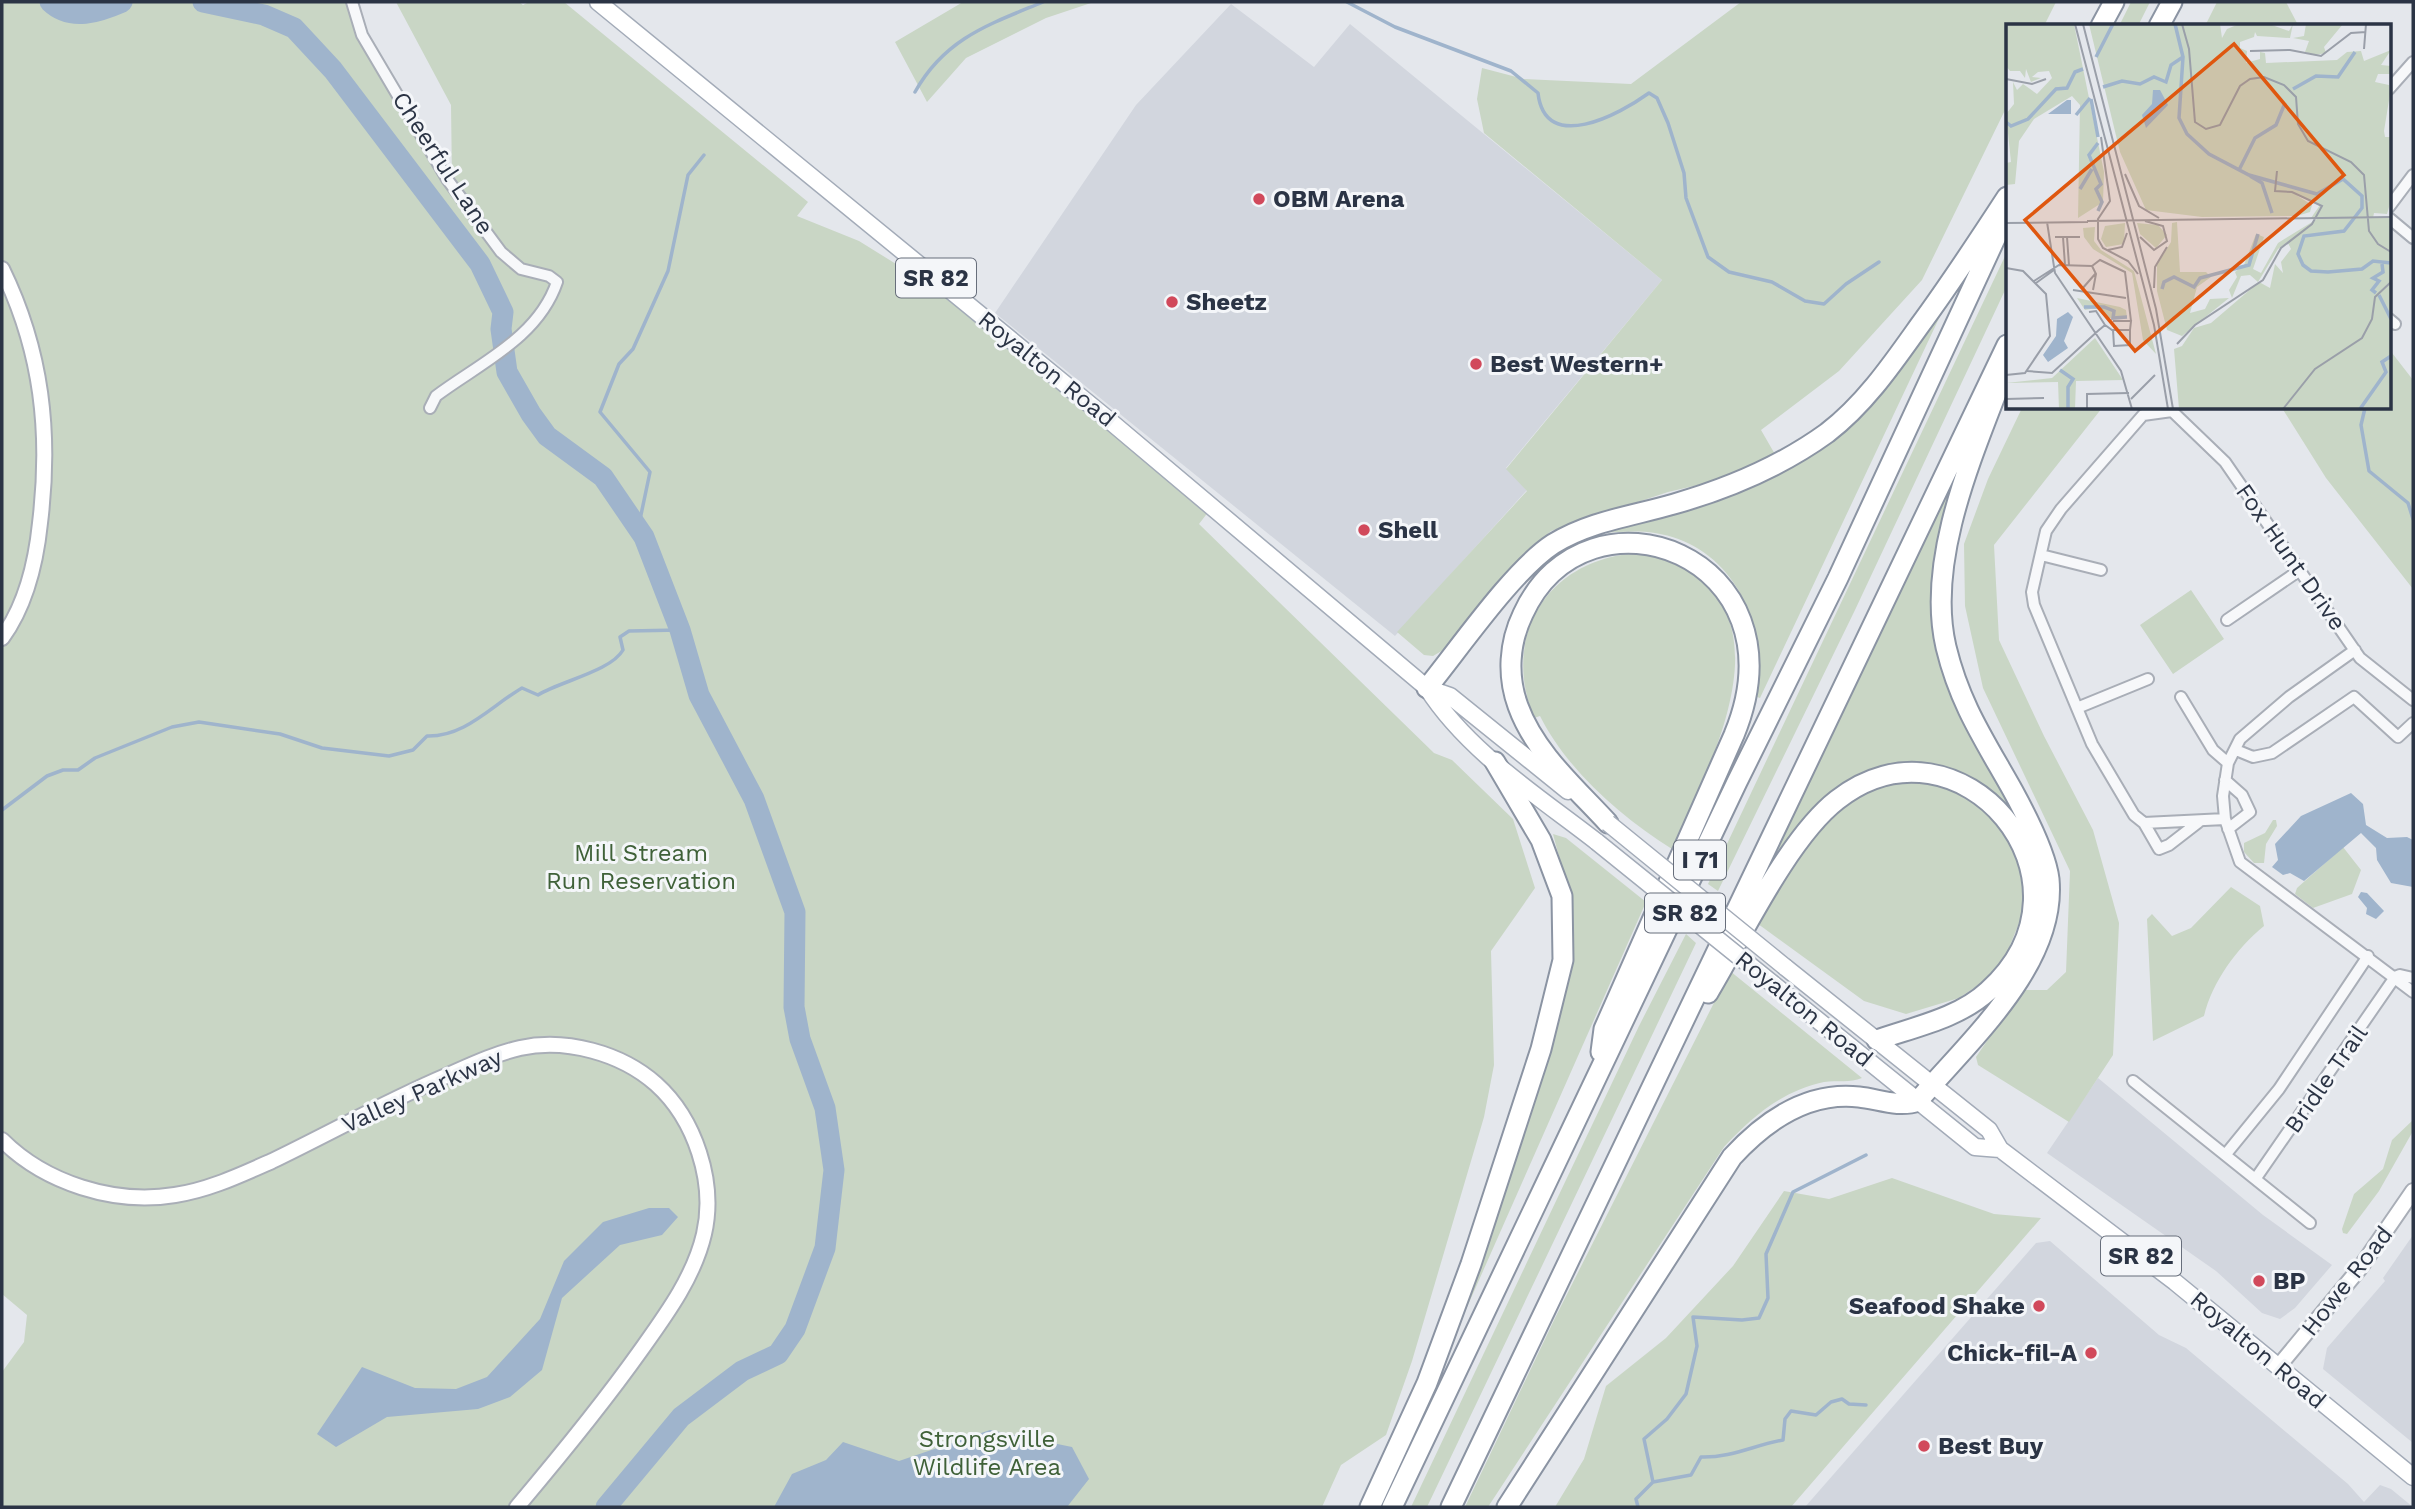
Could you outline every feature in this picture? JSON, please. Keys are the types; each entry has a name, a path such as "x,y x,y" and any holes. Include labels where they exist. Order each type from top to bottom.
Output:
{"highway":[{"path":"2102,24 2114,2"},
{"path":"2160,24 2172,2"},
{"path":"1427,688 1528,566 1554,544 1605,521 1671,505 1759,475 1829,431 1873,388 1895,360 1949,287 2006,199"},
{"name":"I 71","path":"1392,1507 1838,578 2006,215"},
{"name":"I 71","path":"1451,1507 2006,347"},
{"path":"1507,1507 1726,1166 1753,1134 1777,1116 1831,1097 1856,1097 1897,1103 1918,1101 2031,965 2049,904 2049,877 2032,829 1972,723 1946,645 1943,610 1952,519 1962,483 2006,368"},
{"path":"1600,1070 1604,1029 1734,735 1749,689 1747,639 1729,595 1713,575 1689,559 1640,544 1598,548 1555,572 1527,605 1514,639 1511,662 1512,686 1519,708 1535,740 1608,823"},
{"path":"1370,1507 1427,1383 1471,1264 1541,1049 1563,960 1562,896 1541,839 1495,762"},
{"path":"1639,1112 1782,867 1821,813 1839,798 1884,776 1930,775 1977,793 1990,801 2012,826 2028,858 2033,909 2028,932 2017,957 1988,992 1966,1007 1877,1040"}],"main road":[{"name":"Royalton Road","path":"598,2 1104,416 1427,688 1443,713 1495,762 1975,1147 2000,1149"},
{"name":"Royalton Road","path":"1427,688 1450,696 1989,1130 2000,1149 2175,1282 2413,1477"}],"street":[{"name":"Cheerful Lane","path":"352,2 362,34 462,200 501,251 521,269 550,276 557,282 531,327 512,344 436,396 430,408"},
{"path":"2390,88 2413,62"},
{"path":"2390,207 2413,175"},
{"path":"2390,219 2413,238"},
{"path":"2,269 18,302 33,349 44,406 46,460 37,555 20,605 2,638"},
{"path":"2168,410 2141,417 2061,509 2046,531 2032,597 2077,708 2130,811 2144,823 2159,849 2169,845 2200,821"},
{"name":"Fox Hunt Drive","path":"2173,410 2225,462 2367,666 2413,700"},
{"path":"2041,555 2101,570"},
{"path":"2227,620 2300,570"},
{"path":"2355,650 2259,721 2240,739 2228,763 2225,780 2223,796 2227,824 2240,862 2413,992"},
{"path":"2077,708 2148,679"},
{"path":"2236,750 2253,757 2272,753 2354,696 2399,737 2413,723"},
{"path":"2181,697 2213,750 2228,763"},
{"path":"2144,823 2200,821 2227,824 2250,812 2242,795 2225,780"},
{"name":"Bridle Trail","path":"2226,1154 2279,1089 2368,956"},
{"path":"2395,977 2400,975 2413,978"},
{"name":"Bridle Trail","path":"2256,1178 2395,977"},
{"name":"Valley Parkway","path":"2,1140 34,1164 91,1190 145,1198 173,1196 232,1179 488,1056 521,1048 552,1045 594,1051 633,1067 670,1098 685,1119 696,1143 707,1209 704,1232 696,1259 665,1316 591,1421 517,1507"},
{"path":"2133,1081 2310,1223"},
{"name":"Howe Road","path":"2277,1367 2360,1268 2413,1191"}],"shaded area":[{"path":"1231,4 1314,67 1350,24 1662,280 1506,468 1527,490 1395,636 995,313 1136,105"},
{"path":"2098,1078 2263,1215 2332,1265 2295,1308 2280,1319 2262,1313 2216,1271 2047,1153"},
{"path":"2413,1235 2413,1443 2323,1369 2327,1348 2385,1281 2383,1278"},
{"path":"2050,1241 2159,1335 2186,1348 2348,1484 2364,1502 2380,1485 2391,1489 2413,1507 1805,1507 2036,1243"}],"green space":[{"name":"Mill Stream Run Reservation","path":"2,2 348,2 452,180 451,105 396,2 519,2 523,5 529,2 564,2 808,202 797,216 859,241 962,305 1212,507 1199,524 1434,753 1452,760 1513,819 1535,888 1491,951 1494,1065 1484,1117 1412,1361 1386,1435 1341,1465 1322,1507 2,1507 2,1372 24,1342 27,1315 2,1294"},
{"path":"963,2 1094,2 1046,18 966,58 927,102 895,42"},
{"path":"1741,2 2056,2 2045,24 2006,24 2006,108 1922,280 1839,371 1761,430 1776,456 1741,475 1668,492 1551,531 1512,566 1445,649 1433,656 1424,655 1397,632 1527,491 1506,469 1662,280 1484,133 1477,99 1482,68 1524,79 1631,84"},
{"path":"2131,2 2150,2 2139,24 2120,24"},
{"path":"2217,2 2286,2 2297,23 2296,24 2206,24"},
{"path":"2006,254 2006,288 1855,610 1718,891 1708,884"},
{"path":"1950,295 1760,698 1757,697 1760,670 1758,643 1751,617 1740,593 1725,571 1706,554 1682,541 1649,532 1601,533 1823,442"},
{"path":"2390,350 2413,380 2413,589 2326,478 2283,410 2390,410"},
{"path":"2021,410 2100,410 1994,545 1999,640 2044,736 2093,830 2119,923 2113,1055 2069,1122 1978,1065 1976,1057 2022,990 2047,990 2066,972 2070,871 1983,688 1965,606 1964,544 1988,479"},
{"path":"1949,483 1955,486 1941,645 2026,834 2001,804 1973,782 1941,770 1892,769 1867,774 1837,791 1774,864 1770,863"},
{"path":"1639,553 1690,572 1720,601 1734,637 1734,678 1724,723 1709,767 1672,849 1615,807 1580,773 1551,736 1540,716 1534,718 1525,687 1523,657 1529,630 1540,606 1557,585 1580,569 1607,558"},
{"path":"2191,590 2224,639 2173,674 2140,625"},
{"path":"1924,779 1962,792 1985,807 2017,849 2025,884 2023,913 2007,953 1986,980 1959,998 1906,1014 1864,1001 1754,921 1806,841 1821,822 1839,806 1858,793 1880,784"},
{"path":"2273,820 2276,820 2277,826 2266,844 2264,863 2254,863 2244,852 2244,843 2265,833"},
{"path":"1553,834 1566,838 1646,902 1449,1348 1551,1034 1565,879"},
{"path":"2343,847 2361,870 2352,894 2313,908 2295,894 2297,888"},
{"path":"2231,887 2260,906 2264,926 2244,945 2219,978 2204,1016 2153,1041 2147,919 2152,914 2172,936 2191,928"},
{"path":"1686,934 1696,943 1427,1507 1411,1507 1639,1026"},
{"path":"1730,971 1862,1078 1824,1082 1781,1099 1746,1125 1724,1147 1488,1507 1465,1507 1556,1316"},
{"path":"2413,1120 2413,1131 2379,1191 2347,1234 2343,1233 2354,1194 2383,1169 2392,1140"},
{"path":"1892,1178 1994,1214 2041,1218 1791,1507 1555,1507 1584,1459 1606,1386 1666,1338 1733,1266 1784,1191 1829,1199"}],"water":[{"path":"2351,793 2363,804 2366,825 2387,838 2407,837 2413,840 2413,887 2391,883 2377,860 2376,848 2361,833 2304,881 2290,873 2283,875 2272,867 2278,860 2275,844 2301,816"},
{"path":"2361,892 2367,893 2384,911 2376,919 2366,914 2367,908 2358,897"},
{"path":"649,1208 669,1208 678,1217 662,1235 620,1245 562,1298 542,1370 510,1397 478,1409 387,1417 336,1447 317,1434 362,1367 415,1388 456,1389 487,1377 540,1319 564,1261 603,1222"},
{"path":"990,1430 1072,1447 1089,1479 1067,1507 774,1507 792,1474 826,1460 843,1442 899,1461"}],"waterway":[{"path":"50,2 67,12 76,13 95,12 122,2"},
{"path":"203,2 264,15 294,28 333,70 480,264 503,312 501,329 507,372 531,414 547,436 603,477 644,537 680,630 699,695 754,799 795,912 794,1007 800,1039 825,1108 834,1170 825,1248 795,1329 778,1354 742,1371 681,1417 606,1507"},
{"path":"915,92 940,58 970,35 1043,2"},
{"path":"1347,2 1395,27 1511,71 1538,93 1544,112 1554,122 1569,126 1585,124 1620,111 1649,93 1657,98 1684,173 1686,198 1708,257 1729,272 1772,282 1805,301 1824,304 1846,284 1879,262"},
{"path":"638,529 650,472 600,412 619,364 633,349 668,271 688,175 704,155"},
{"path":"2365,410 2361,425 2369,471 2408,503 2413,519"},
{"path":"2,810 47,776 63,770 78,770 95,758 172,727 199,722 280,734 322,748 389,756 413,750 427,736 441,735 466,726 522,688 538,695 608,664 623,650 620,637 629,631 680,630"},
{"path":"1638,1507 1636,1499 1653,1482 1644,1439 1667,1419 1686,1394 1697,1346 1693,1317 1742,1320 1759,1318 1768,1298 1766,1254 1793,1192 1866,1155"},
{"path":"1653,1482 1691,1475 1701,1457 1732,1453 1783,1440 1785,1419 1791,1411 1816,1415 1831,1402 1842,1399 1849,1404 1866,1405"}],"place":[{"name":"OBM Arena","path":"1259,199"},
{"name":"Sheetz","path":"1172,302"},
{"name":"Best Western+","path":"1476,364"},
{"name":"Shell","path":"1364,530"},
{"name":"BP","path":"2259,1281"},
{"name":"Seafood Shake","path":"2039,1306"},
{"name":"Chick-fil-A","path":"2091,1353"},
{"name":"Best Buy","path":"1924,1446"}],"park label":[{"name":"Strongsville Wildlife Area","path":"987,1453"}]}
